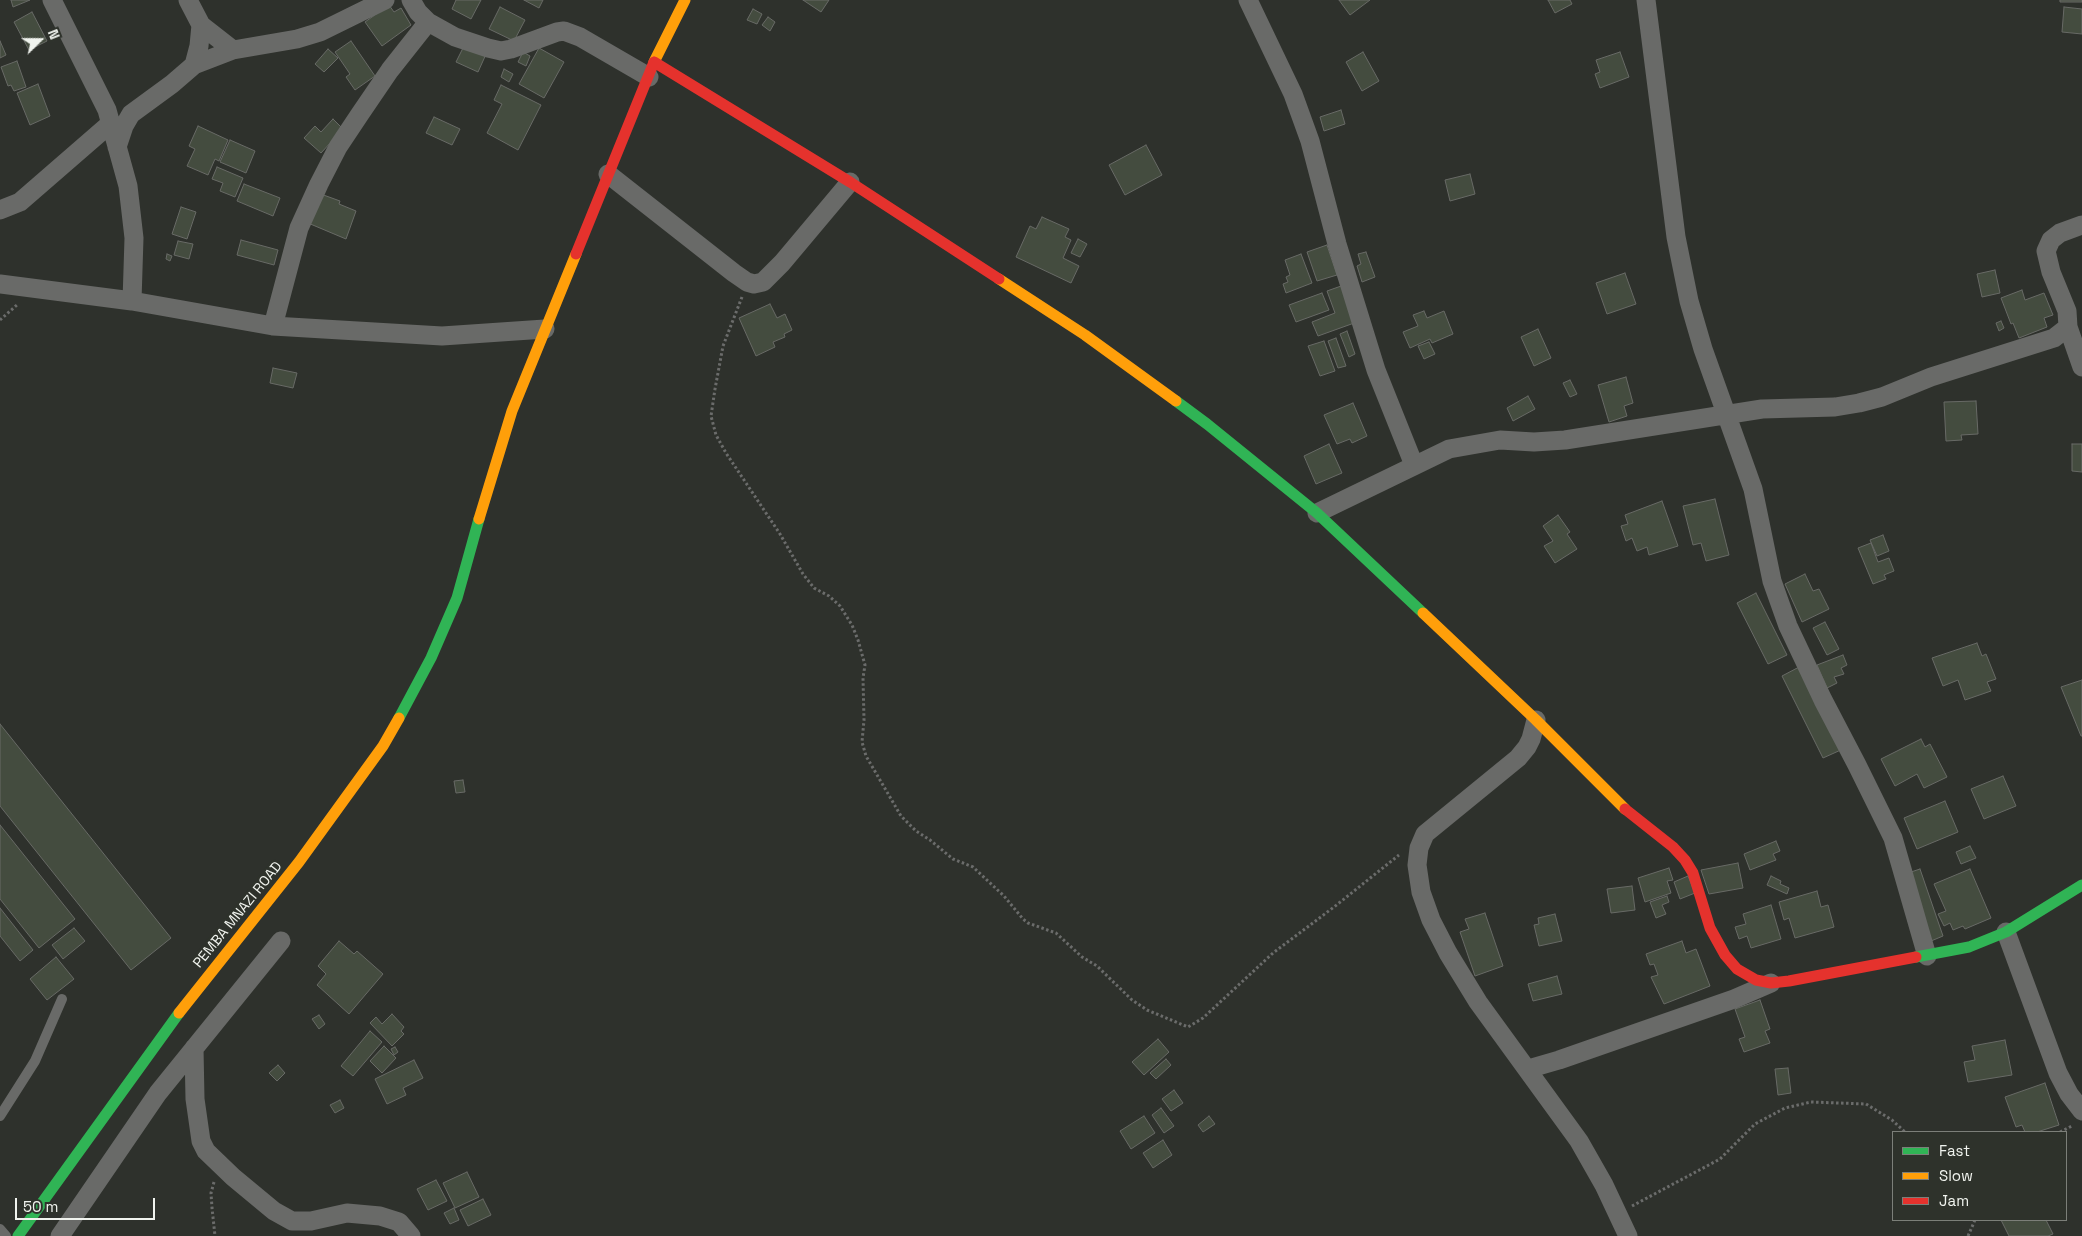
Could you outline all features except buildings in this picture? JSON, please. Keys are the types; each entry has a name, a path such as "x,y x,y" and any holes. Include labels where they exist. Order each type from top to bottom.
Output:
{"street":[{"path":"52,0 109,117 128,186 134,238 132,302"},
{"path":"188,0 201,25 233,50"},
{"path":"0,210 20,202 109,117 131,114 194,65 233,50 297,39 320,32 385,0"},
{"path":"411,0 418,12 428,22 455,37 501,51 564,31 651,69 850,182 1093,341 1208,424 1317,514 1536,720 1610,795 1639,821 1673,847 1685,860 1693,873 1710,928 1725,955 1737,969 1756,980 1772,983"},
{"name":"PEMBA MNAZI ROAD","path":"18,1236 184,1005 299,862 383,746 431,658 457,598 470,548 512,411 651,69 685,0"},
{"path":"1248,0 1293,94 1310,141 1337,244 1376,370 1414,465"},
{"path":"1646,0 1680,255 1689,301 1753,489 1772,581 1788,626 1823,700 1869,787 1892,838 1927,956"},
{"path":"273,326 299,228 338,147 428,22"},
{"path":"194,65 199,46 201,25"},
{"path":"117,147 131,114"},
{"path":"608,174 747,282 763,282 782,263 850,182"},
{"path":"2082,225 2060,233 2051,240 2046,251 2051,272 2067,311 2068,327 2082,367"},
{"path":"0,284 132,302 273,326 442,336 545,329"},
{"path":"1317,514 1449,449 1479,442 1500,440 1534,442 1565,440 1613,434 1657,424 1726,414 1789,407 1835,407 1859,403 1882,397 1931,377 2054,338 2068,327"},
{"path":"1536,720 1531,739 1518,758 1425,834 1419,848 1417,864 1421,892 1431,920 1448,953 1478,1002 1528,1068 1579,1141 1604,1185 1628,1236"},
{"path":"1528,1068 1559,1060 1708,1008 1772,983 1969,947 2006,932 2082,885"},
{"path":"2006,932 2058,1073 2068,1094 2082,1111"},
{"path":"60,1236 158,1093 281,941"},
{"path":"194,1048 195,1099 201,1141 206,1151 274,1211 292,1221 311,1221 347,1213 380,1216 399,1222 411,1236"}],"lane":[{"path":"0,1116 35,1060 62,999"},
{"path":"0,1229 6,1236"}],"path":[{"path":"747,282 723,346 711,416 716,435 780,534 803,574 814,588 840,606 852,625 865,665 862,742 866,756 901,816 916,831 953,859 973,867 1004,896 1023,919 1028,923 1056,933 1082,957 1097,966 1132,1000 1147,1010 1188,1027 1203,1018 1273,953 1402,852"},
{"path":"1618,1213 1720,1159 1755,1124 1785,1108 1811,1102 1866,1104 1892,1120 1905,1131"},
{"path":"215,1236 211,1193 218,1162"},
{"path":"1968,1236 1975,1221"}],"traffic: fast":[{"path":"1176,401 1317,513 1423,613"},
{"path":"399,718 431,658 457,598 479,519"},
{"path":"1916,957 1969,947 2006,932 2082,885"},
{"path":"18,1236 179,1013"}],"traffic: slow":[{"path":"654,62 685,0"},
{"path":"479,519 512,411 576,254"},
{"path":"999,279 1085,335 1176,401"},
{"path":"1423,613 1536,720 1625,809"},
{"path":"179,1013 299,862 383,746 399,718"}],"traffic: jam":[{"path":"654,62 850,182 999,279"},
{"path":"576,254 654,62"},
{"path":"1625,809 1673,847 1685,860 1693,873 1710,928 1725,955 1737,969 1756,980 1771,983 1789,981 1916,957"}]}
